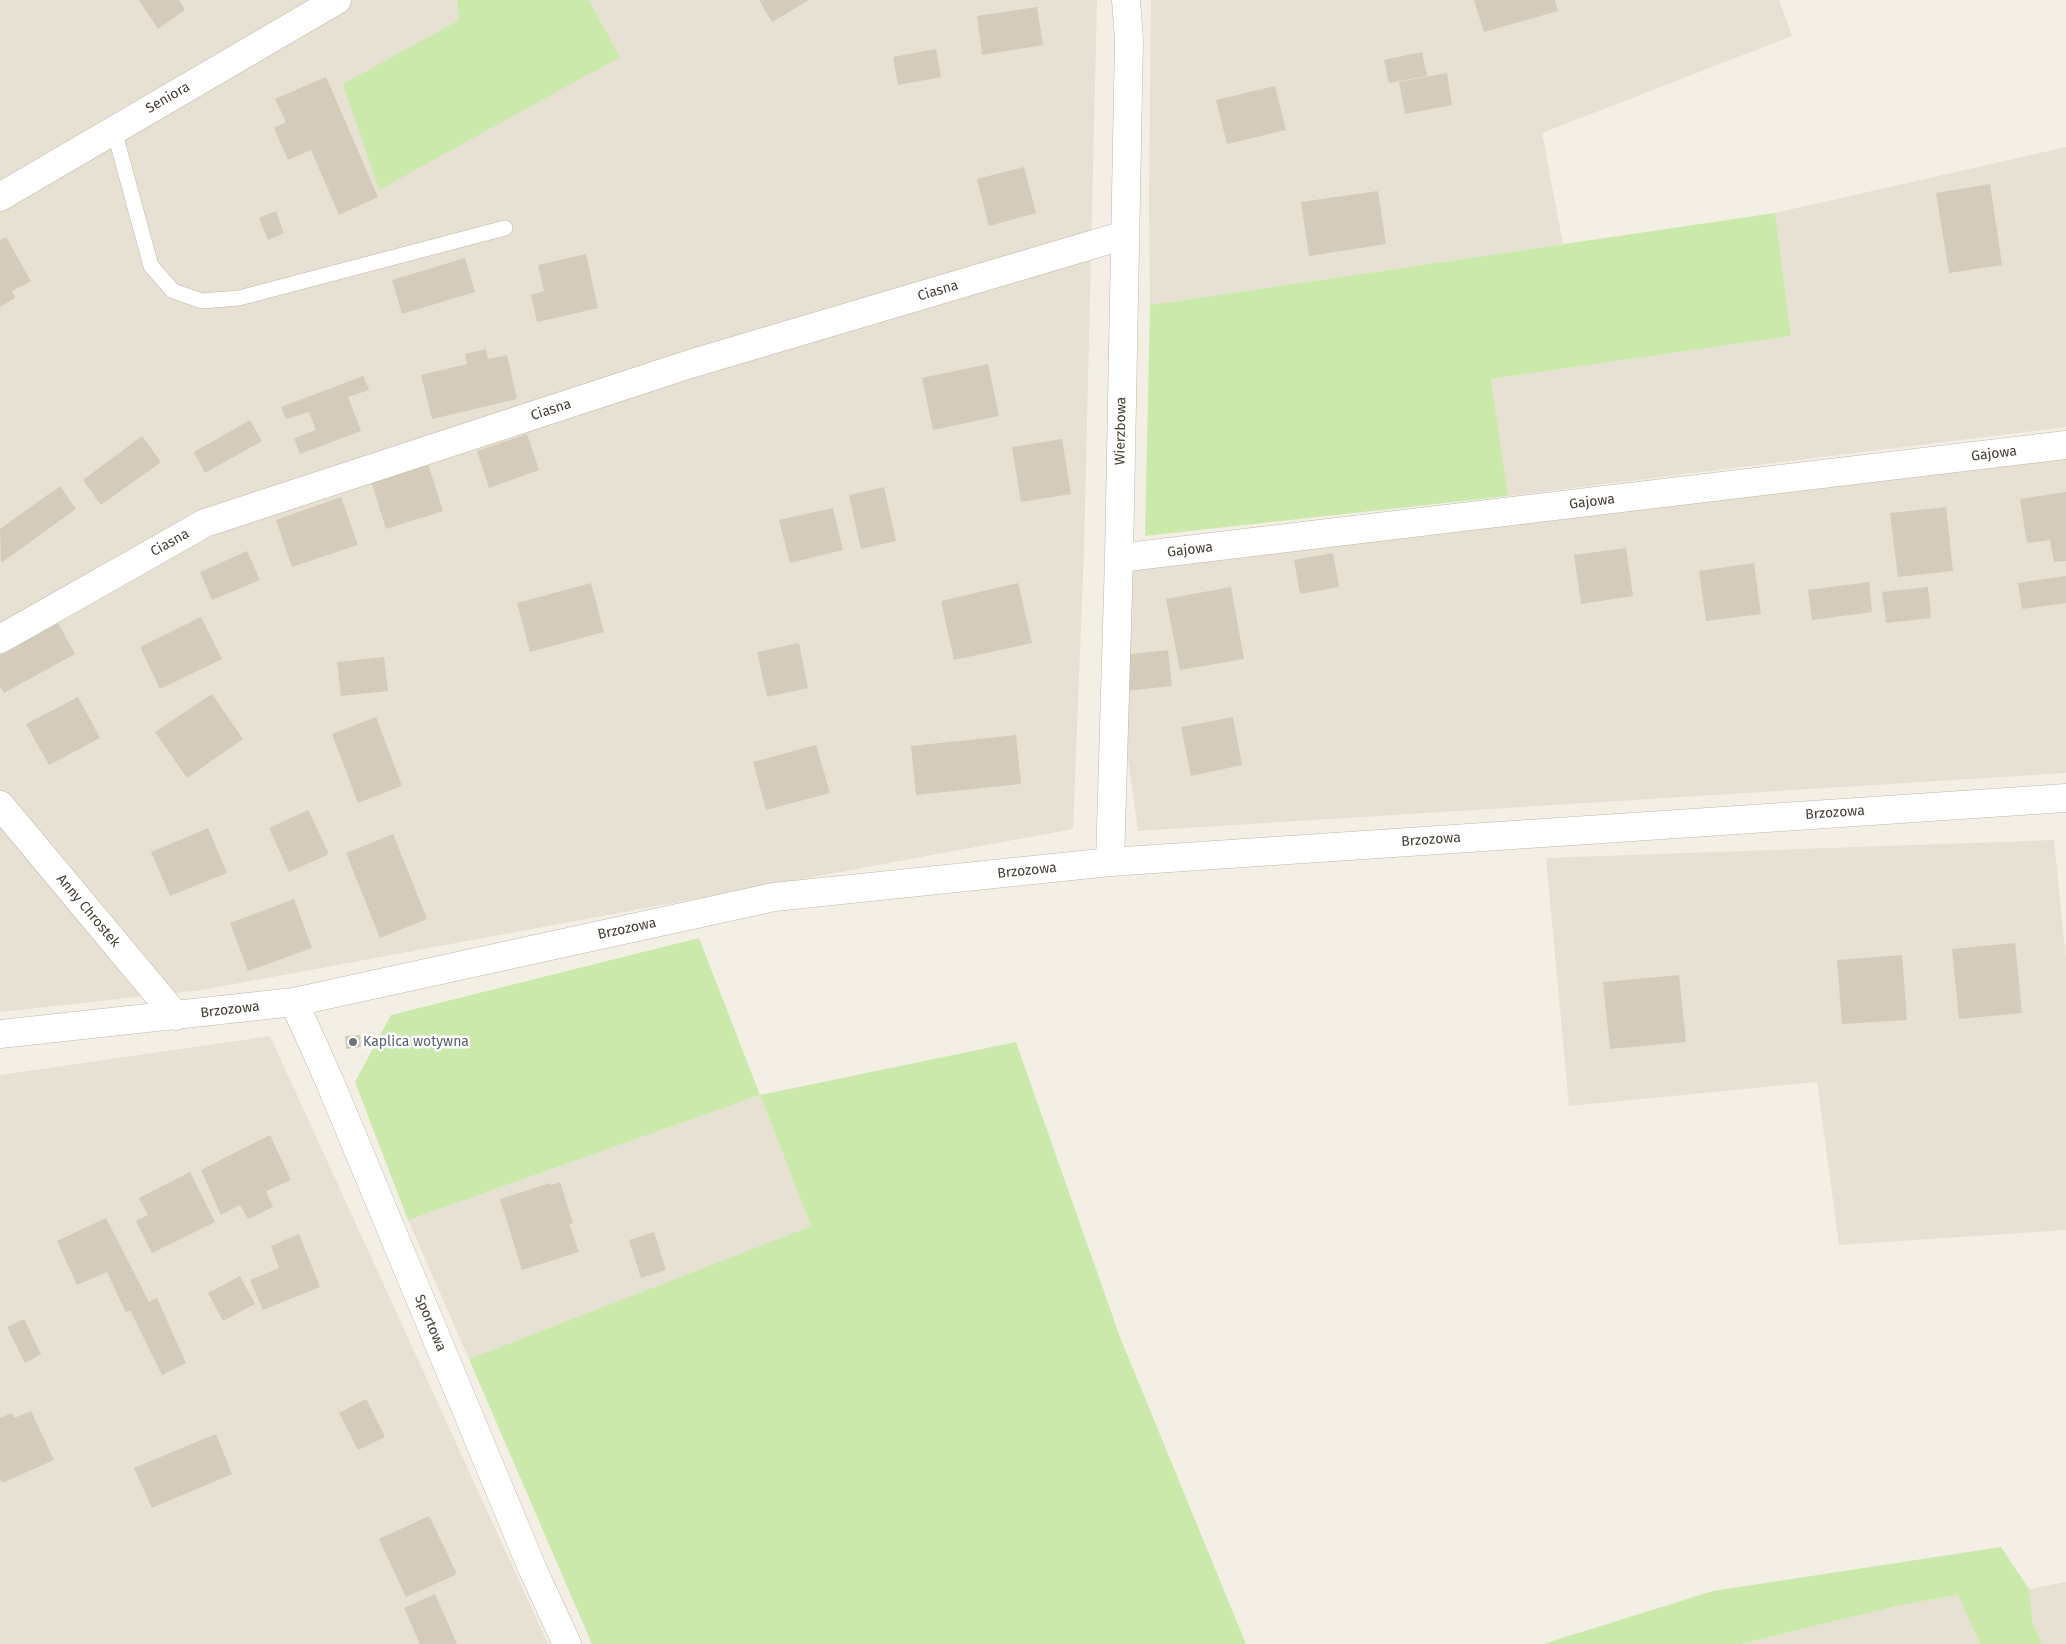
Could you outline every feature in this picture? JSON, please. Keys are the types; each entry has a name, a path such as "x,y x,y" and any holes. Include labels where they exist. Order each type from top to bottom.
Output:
{"street":[{"name":"Seniora","path":"0,197 337,0"},
{"name":"Wierzbowa","path":"1110,862 1119,558 1129,40 1126,0"},
{"name":"Ciasna","path":"0,639 205,523 690,364 1125,235"},
{"name":"Gajowa","path":"1119,558 2066,445"},
{"name":"Brzozowa","path":"0,1034 294,1002 774,897 1110,862 2066,798"},
{"name":"Anny Chrostek","path":"0,805 176,1016"},
{"name":"Sportowa","path":"294,1002 533,1570 567,1644"}],"lane":[{"path":"114,130 151,266 173,290 202,301 239,298 505,228"}],"shaded area":[{"path":"0,0 457,0 459,20 344,84 620,57 589,0 1097,0 1084,550 1073,829 202,990 0,1012"},
{"path":"1151,0 1779,0 1792,36 1542,133 1563,244 1150,305"},
{"path":"2066,147 2066,427 1508,496 1491,379 1791,336 1775,213"},
{"path":"2066,456 2066,773 1138,831 1118,686 1128,567"},
{"path":"2054,840 2066,960 2066,1230 1839,1245 1817,1082 1569,1106 1546,858"},
{"path":"270,1036 548,1644 0,1644 0,1075"},
{"path":"760,1095 811,1226 469,1359 408,1220"},
{"path":"2066,1582 2066,1644 2042,1644 2033,1623 2029,1589"},
{"path":"1959,1595 1980,1644 1741,1644 1901,1605"}],"green space":[{"path":"457,0 589,0 620,57 379,190 343,84 459,20"},
{"path":"1775,213 1791,336 1491,379 1508,496 1145,536 1150,305"},
{"path":"699,938 760,1095 408,1220 355,1082 391,1015"},
{"path":"1016,1042 1120,1337 1246,1644 592,1644 469,1359 811,1226 760,1095"},
{"path":"2001,1547 2029,1589 2033,1623 2042,1644 1980,1644 1958,1595 1901,1605 1741,1644 1543,1644 1713,1591"}],"building":[{"path":"139,0 179,0 185,10 158,29"},
{"path":"759,0 809,0 772,22"},
{"path":"1474,0 1555,0 1558,11 1484,32"},
{"path":"1037,7 1043,45 982,55 977,16"},
{"path":"936,49 941,77 898,85 893,57"},
{"path":"1422,52 1427,76 1389,83 1384,60"},
{"path":"1447,73 1452,105 1405,114 1399,82"},
{"path":"326,77 378,197 339,215 311,150 288,160 274,128 286,122 275,99"},
{"path":"1275,86 1286,130 1227,144 1216,100"},
{"path":"1024,167 1036,213 989,226 977,179"},
{"path":"1990,184 2002,265 1949,273 1936,193"},
{"path":"1378,191 1386,244 1309,256 1301,202"},
{"path":"276,211 284,233 268,240 259,218"},
{"path":"6,237 31,281 12,291 15,298 0,307 0,240"},
{"path":"586,254 598,308 537,322 531,295 544,291 538,265"},
{"path":"465,258 475,292 402,314 392,280"},
{"path":"486,349 488,359 507,355 517,399 432,419 421,375 467,364 465,354"},
{"path":"988,364 999,416 933,430 922,378"},
{"path":"363,376 369,390 348,397 361,431 300,454 294,438 316,430 309,412 286,419 281,407"},
{"path":"250,420 262,441 205,473 194,452"},
{"path":"527,434 539,470 489,488 477,451"},
{"path":"142,436 161,462 101,505 83,480"},
{"path":"1062,439 1071,494 1021,502 1012,447"},
{"path":"428,464 443,511 386,529 371,481"},
{"path":"60,486 76,509 1,563 0,529"},
{"path":"884,487 896,541 861,549 849,495"},
{"path":"2066,492 2066,561 2054,562 2050,540 2027,543 2020,499"},
{"path":"341,497 358,545 292,567 276,520"},
{"path":"1946,507 1953,571 1898,577 1890,513"},
{"path":"833,508 843,550 790,563 779,520"},
{"path":"1626,548 1633,596 1581,604 1574,555"},
{"path":"247,551 260,580 212,600 200,572"},
{"path":"1333,553 1339,587 1300,594 1294,560"},
{"path":"1754,563 1761,614 1706,621 1699,571"},
{"path":"2066,576 2066,603 2022,609 2018,583"},
{"path":"1869,582 1872,612 1812,620 1808,590"},
{"path":"591,583 604,632 530,652 517,603"},
{"path":"1018,583 1032,643 954,660 941,601"},
{"path":"1231,587 1244,659 1180,670 1166,599"},
{"path":"1928,587 1931,618 1886,623 1882,592"},
{"path":"201,617 222,659 160,689 140,647"},
{"path":"58,623 75,654 4,693 0,686 0,655"},
{"path":"799,643 808,688 767,697 757,652"},
{"path":"1168,650 1172,686 1126,691 1122,655"},
{"path":"384,657 388,691 341,696 337,662"},
{"path":"212,694 243,739 187,778 155,732"},
{"path":"78,697 100,738 49,765 26,724"},
{"path":"376,717 402,786 358,803 332,734"},
{"path":"1233,717 1242,765 1191,776 1181,727"},
{"path":"1016,735 1021,784 916,795 911,746"},
{"path":"816,745 830,793 766,810 753,762"},
{"path":"308,810 329,854 289,872 269,828"},
{"path":"208,828 227,873 170,896 151,852"},
{"path":"393,834 427,919 380,938 346,853"},
{"path":"294,899 312,948 248,971 230,923"},
{"path":"2015,943 2022,1013 1959,1019 1952,949"},
{"path":"1902,955 1907,1020 1842,1024 1837,960"},
{"path":"1679,975 1686,1042 1610,1049 1603,982"},
{"name":"Kaplica wotywna","path":"360,1035 361,1047 346,1049 345,1036"},
{"path":"270,1135 291,1180 266,1191 273,1207 248,1219 240,1205 221,1215 201,1170"},
{"path":"190,1172 215,1222 152,1253 136,1221 148,1215 139,1198"},
{"path":"560,1182 573,1223 569,1224 579,1252 522,1270 500,1199 550,1183 551,1185"},
{"path":"106,1218 149,1302 157,1298 186,1363 162,1375 130,1310 126,1313 107,1272 77,1285 57,1241"},
{"path":"654,1232 666,1270 641,1278 629,1240"},
{"path":"299,1234 320,1287 263,1310 250,1280 279,1268 271,1246"},
{"path":"240,1276 255,1304 223,1321 208,1293"},
{"path":"24,1319 41,1354 25,1363 7,1327"},
{"path":"366,1399 385,1437 358,1450 339,1413"},
{"path":"31,1411 54,1460 2,1483 0,1479 0,1418 12,1413 14,1418"},
{"path":"216,1434 232,1474 152,1508 134,1468"},
{"path":"429,1516 457,1574 406,1597 379,1539"},
{"path":"435,1594 457,1644 420,1644 404,1608"}],"place":[{"name":"Kaplica wotywna","path":"353,1042"}]}
